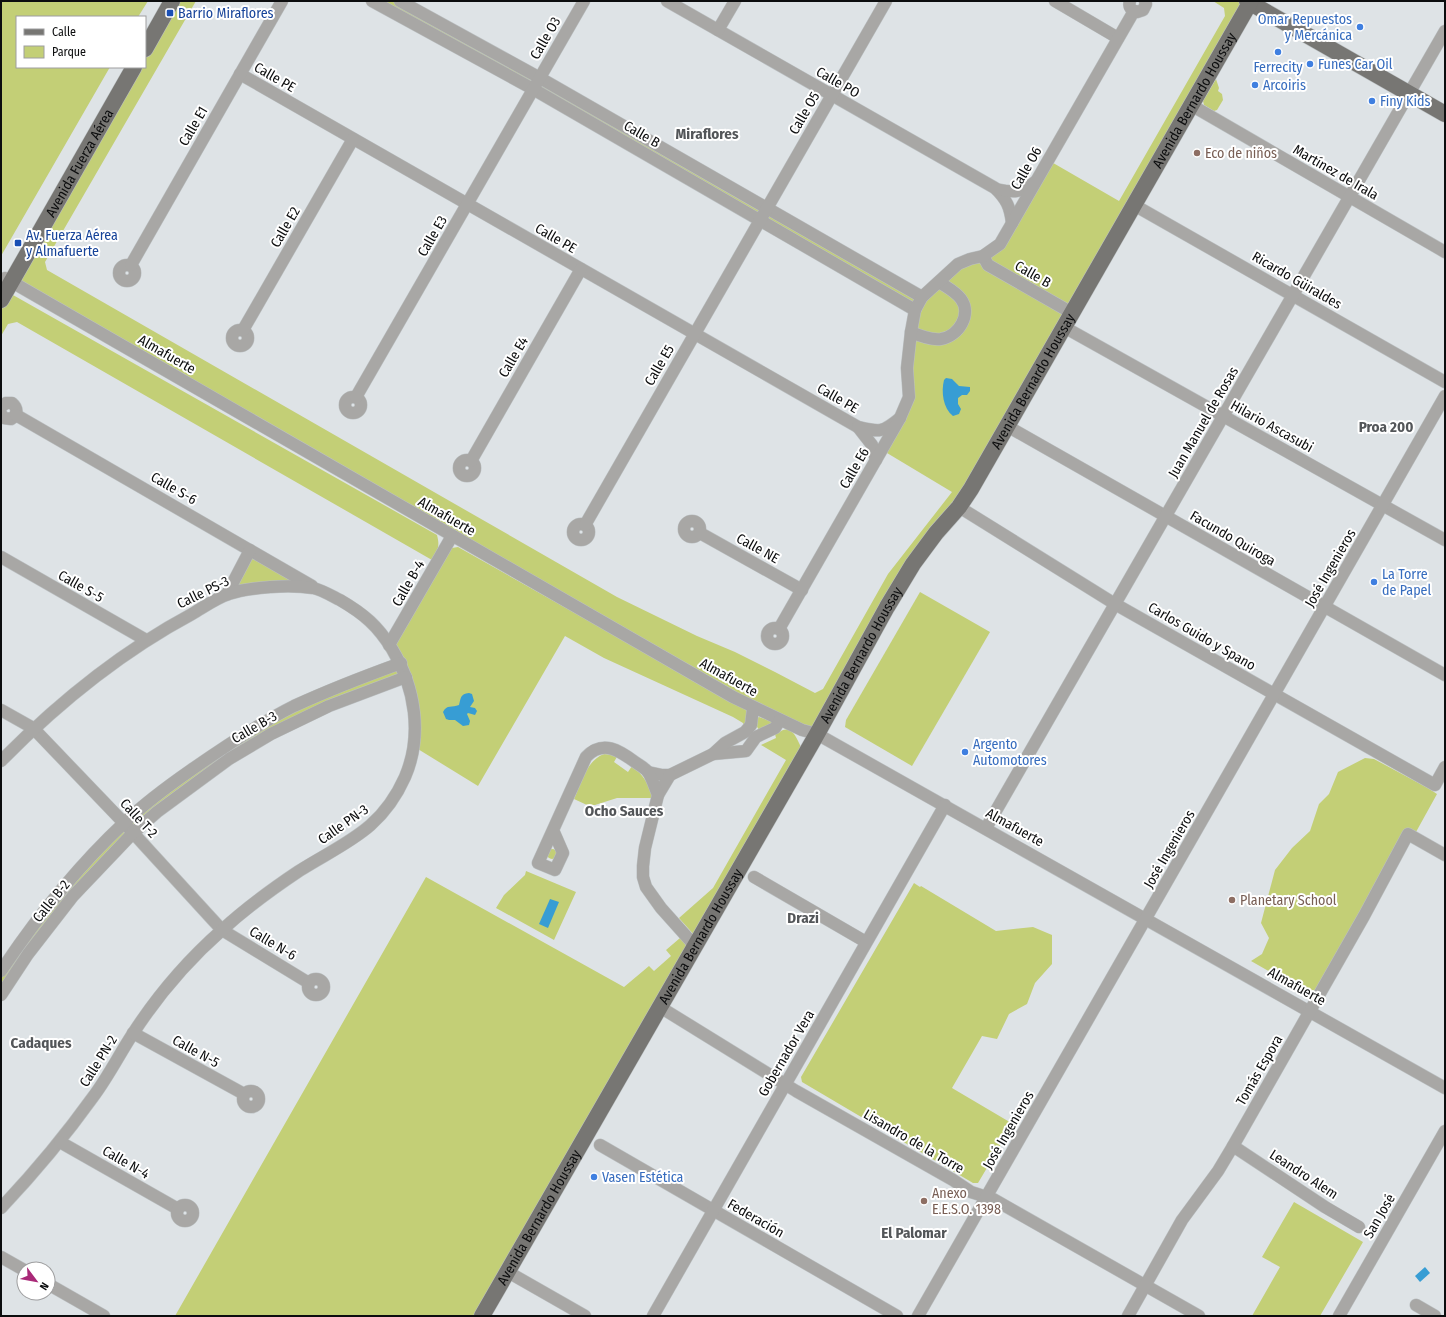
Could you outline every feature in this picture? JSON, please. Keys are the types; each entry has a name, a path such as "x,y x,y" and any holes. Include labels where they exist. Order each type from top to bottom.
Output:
{"main road":[{"path":"146,31 164,1"},
{"path":"146,47 172,1"},
{"path":"1250,2 1445,114"},
{"name":"Avenida Bernardo Houssay","path":"482,1316 696,946 817,734 894,595 913,564 971,489 1250,2"},
{"name":"Avenida Fuerza Aérea","path":"1,300 6,281 125,68"},
{"name":"Avenida Fuerza Aérea","path":"6,281 133,68"}],"street":[{"name":"Calle E1","path":"131,265 282,1"},
{"name":"Calle B","path":"372,1 533,89 915,310"},
{"name":"Calle B","path":"400,1 540,78 766,209 922,297"},
{"name":"Calle O3","path":"533,89 584,1"},
{"name":"Calle PO","path":"667,1 995,188 1005,198 1010,211 1012,223"},
{"path":"718,30 735,1"},
{"name":"Calle O5","path":"760,220 886,1"},
{"path":"1055,1 1118,38"},
{"name":"Calle O6","path":"915,310 922,297 958,264 983,256 1000,244 1118,38 1132,6 1137,12 1143,10 1146,4 1145,1"},
{"name":"Juan Manuel de Rosas","path":"986,828 1445,31"},
{"name":"Calle PE","path":"240,74 858,427 874,431 887,429 900,418"},
{"name":"Calle E3","path":"356,397 533,89"},
{"name":"Martínez de Irala","path":"1191,106 1445,252"},
{"name":"Calle E2","path":"244,330 353,139"},
{"name":"Calle PO","path":"995,188 1011,192 1024,190 1036,181"},
{"name":"Ricardo Güiraldes","path":"1134,204 1445,382"},
{"name":"Calle E5","path":"585,525 760,220"},
{"name":"Calle B","path":"983,256 988,265 1068,320"},
{"name":"Calle E4","path":"471,461 581,269"},
{"name":"Almafuerte","path":"6,281 753,708 802,730 817,734 1310,1010 1445,1088"},
{"path":"911,332 930,338 941,339 951,336 963,323 965,307 961,300 955,292 939,282"},
{"name":"Calle E6","path":"779,629 900,418 909,397 907,368 915,310"},
{"name":"Hilario Ascasubi","path":"1068,320 1223,416 1445,540"},
{"name":"José Ingenieros","path":"918,1316 1445,396"},
{"name":"Calle S-6","path":"1,407 6,403 12,403 16,408 16,415"},
{"name":"Calle S-6","path":"1,414 4,418 8,419 16,415"},
{"name":"Calle S-6","path":"16,415 316,588"},
{"name":"Facundo Quiroga","path":"1007,426 1445,675"},
{"name":"Calle PE","path":"858,427 872,444 876,460"},
{"name":"Carlos Guido y Spano","path":"958,507 1116,604 1435,785 1445,767"},
{"name":"Calle NE","path":"700,533 802,590"},
{"name":"Calle B-4","path":"389,644 452,536"},
{"path":"228,594 250,550"},
{"name":"Calle S-5","path":"1,557 146,640"},
{"name":"Calle PS-3","path":"1,761 33,728 96,677 146,640 228,594 254,588 294,586 316,588 334,597 364,616 377,628 389,644 406,677"},
{"name":"Calle B-3","path":"124,823 148,802 222,748 265,722 324,693 389,668 398,660"},
{"name":"Calle B-3","path":"133,833 157,812 229,759 271,734 329,706 406,677"},
{"name":"Calle PN-3","path":"222,930 258,900 299,871 367,829 390,804 405,778 413,746 415,727 413,696 406,677"},
{"path":"753,708 751,725 752,732 756,737"},
{"name":"Calle T-2","path":"1,710 33,728 124,823 222,930"},
{"path":"713,754 746,751 756,737 775,728 780,720"},
{"path":"265,722 271,734"},
{"path":"553,830 586,757 590,753 600,749 610,748 622,752 648,772 670,775 713,754 725,743 745,732 751,725"},
{"path":"648,772 658,795"},
{"path":"670,775 658,795 645,848 643,877 646,887 661,908 696,946"},
{"name":"Gobernador Vera","path":"653,1316 945,805"},
{"name":"Calle B-2","path":"1,971 62,887 124,823"},
{"name":"Calle B-2","path":"1,995 28,954 73,896 133,833"},
{"name":"Tomás Espora","path":"1128,1316 1182,1220 1218,1171 1233,1146 1364,916 1408,834 1445,855"},
{"path":"754,877 866,942"},
{"name":"Calle N-6","path":"222,930 309,982"},
{"name":"Calle PN-2","path":"1,1208 33,1175 96,1094 133,1033 158,998 190,962 222,930"},
{"name":"Lisandro de la Torre","path":"660,1007 785,1084 953,1180 971,1192 993,1199 1199,1316"},
{"name":"Calle N-5","path":"133,1033 244,1094"},
{"name":"San José","path":"1339,1316 1445,1131"},
{"name":"Calle N-4","path":"60,1142 178,1209"},
{"name":"Federación","path":"600,1145 897,1316"},
{"name":"Leandro Alem","path":"1233,1146 1325,1207 1359,1227"},
{"path":"1,1257 16,1265"},
{"path":"508,1272 585,1316"},
{"path":"56,1289 104,1316"},
{"path":"1416,1305 1434,1316"}],"green space":[{"path":"1,1 148,1 139,16 16,16 16,68 109,68 1,256"},
{"path":"164,1 196,1 45,262 47,270 617,597 697,636 735,652 815,693 823,689 888,574 952,492 882,450 900,418 915,310 372,1 400,1 922,297 946,275 1000,244 1048,160 1119,201 1225,16 1224,8 1213,1 1247,1 1250,3 817,734 802,730 12,282 125,68 146,68 146,31"},
{"path":"1216,79 1219,88 1218,91 1222,94 1223,100 1217,110 1214,111 1204,105 1203,101"},
{"path":"13,295 437,535 438,548 432,560 17,322 8,324 1,336 1,308 8,297"},
{"path":"458,547 744,708 748,713 745,728 743,723 733,717 604,658 565,636 478,786 413,746 406,677 329,706 191,787 73,896 1,995 1,971 124,823 265,722 400,663 389,645 446,554 452,548"},
{"path":"250,550 316,588 227,594"},
{"path":"920,592 990,632 912,766 845,727 846,720"},
{"path":"759,717 771,721 771,726 759,730 756,725 757,718"},
{"path":"788,729 795,735 802,749 695,936 679,918 713,888 786,760 761,745 776,738 775,734"},
{"path":"604,754 618,755 614,762 628,772 632,766 636,769 648,784 652,798 617,798 595,805 587,805 574,799 588,767 598,757"},
{"path":"1365,758 1374,759 1437,794 1416,832 1313,994 1303,991 1251,961 1262,954 1269,938 1261,923 1275,870 1292,848 1310,831 1319,804 1329,794 1338,772"},
{"path":"550,849 554,849 556,850 556,858 550,859 547,856 547,852"},
{"path":"526,871 576,892 554,940 496,908 504,895 525,875"},
{"path":"426,877 624,987 649,966 654,971 671,956 666,950 680,938 690,946 482,1316 175,1316"},
{"path":"914,883 996,931 1033,927 1052,935 1052,964 1035,983 1027,1004 1009,1014 997,1039 982,1036 952,1088 1013,1124 978,1183 973,1183 802,1082 801,1077"},
{"path":"1294,1202 1363,1242 1320,1316 1252,1316 1280,1267 1262,1257"}],"water":[{"path":"946,378 952,379 959,386 970,387 970,391 967,395 962,395 958,398 958,404 961,409 959,414 953,416 947,409 943,395 943,385"},
{"path":"469,693 472,694 474,701 470,707 475,708 477,711 475,715 467,714 470,721 469,725 463,726 455,720 446,719 443,712 446,708 459,705 462,695"},
{"path":"550,899 559,902 548,928 539,924"},
{"path":"1425,1267 1430,1273 1420,1282 1415,1276"}],"place":[{"name":"Barrio Miraflores","path":"170,13"},
{"name":"Omar Repuestos y Mercánica","path":"1360,27"},
{"name":"Ferrecity","path":"1278,52"},
{"name":"Funes Car Oil","path":"1310,64"},
{"name":"Arcoiris","path":"1255,85"},
{"name":"Finy Kids","path":"1372,101"},
{"name":"Eco de niños","path":"1197,153"},
{"name":"Av. Fuerza Aérea y Almafuerte","path":"18,243"},
{"name":"La Torre de Papel","path":"1374,582"},
{"name":"Argento Automotores","path":"965,752"},
{"name":"Planetary School","path":"1232,900"},
{"name":"Vasen Estética","path":"594,1177"},
{"name":"Anexo E.E.S.O. 1398","path":"924,1201"}],"district":[{"name":"Miraflores","path":"707,134"},
{"name":"Proa 200","path":"1386,427"},
{"name":"Ocho Sauces","path":"624,811"},
{"name":"Drazi","path":"803,918"},
{"name":"Cadaques","path":"41,1043"},
{"name":"El Palomar","path":"914,1233"}]}
